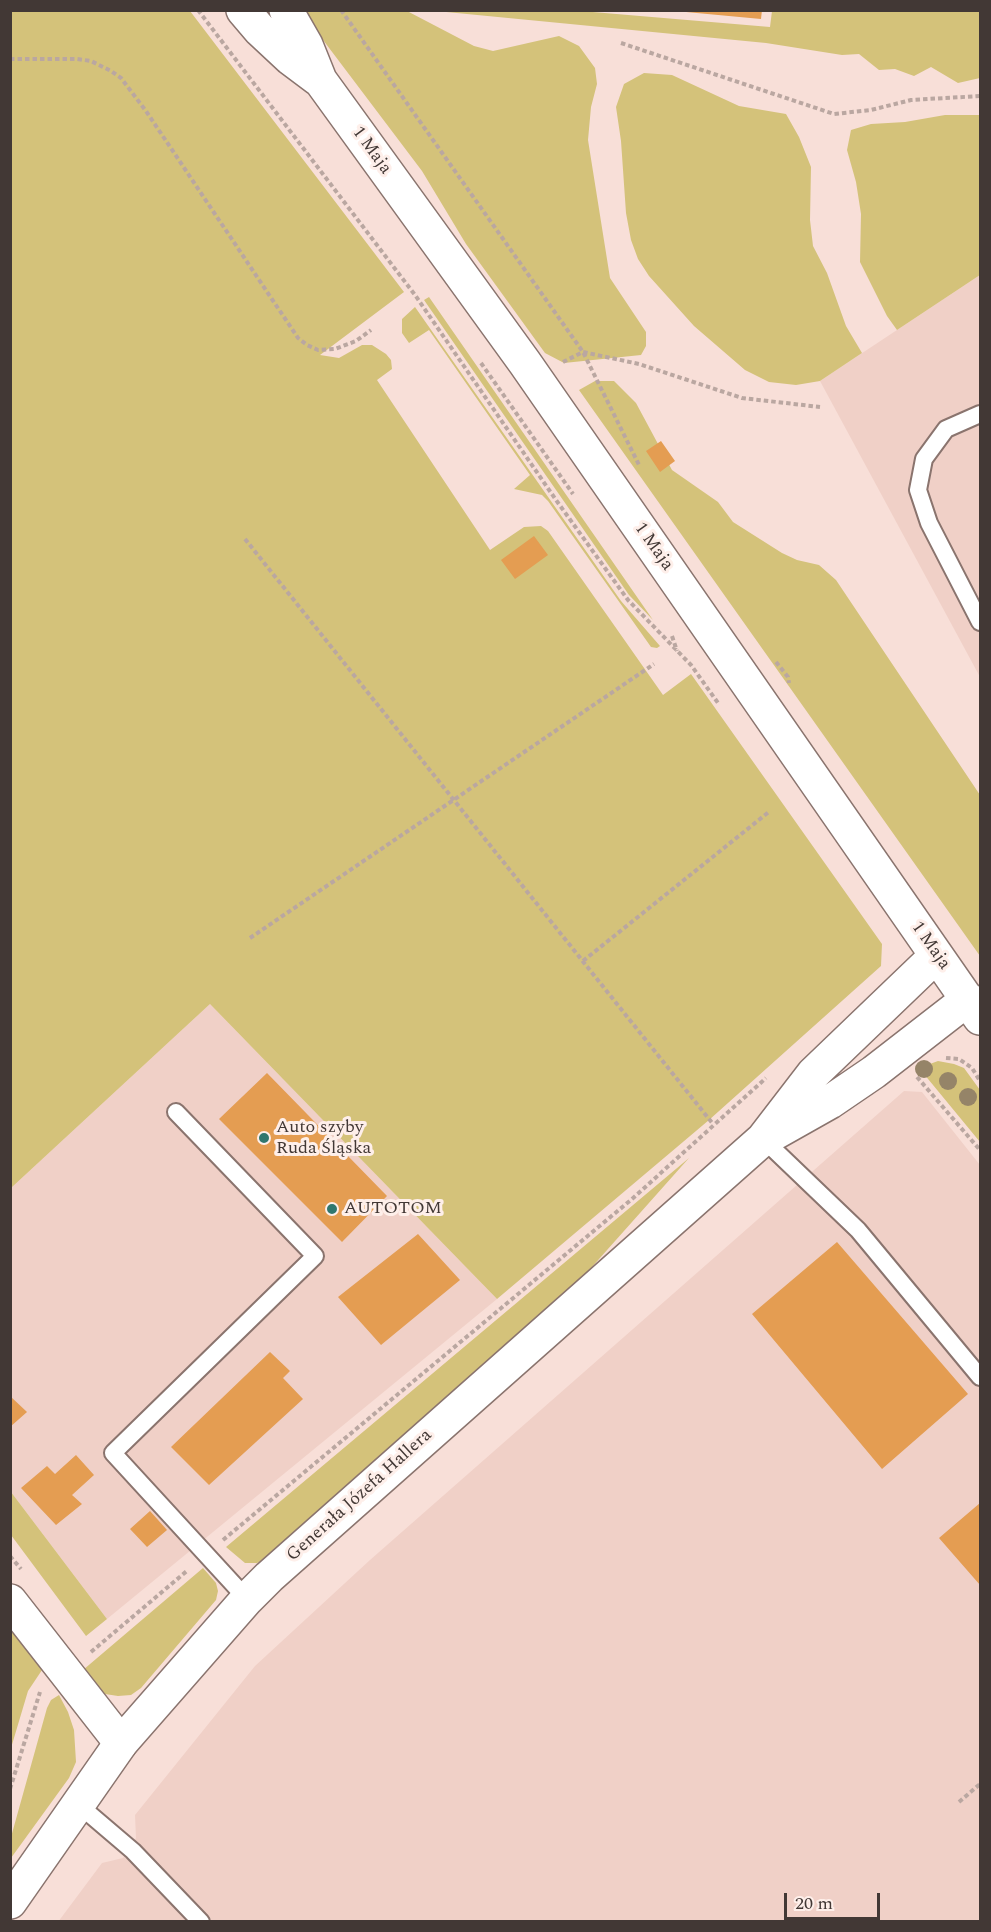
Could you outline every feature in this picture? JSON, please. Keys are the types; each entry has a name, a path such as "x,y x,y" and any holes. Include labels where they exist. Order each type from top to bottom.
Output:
{"street":[{"name":"1 Maja","path":"243,10 260,30 290,58 320,80"},
{"name":"1 Maja","path":"286,10 306,45 320,80 535,378 974,1009"},
{"name":"Generała Józefa Hallera","path":"10,1902 121,1743 247,1599 763,1139 813,1074 936,956"},
{"name":"Generała Józefa Hallera","path":"763,1139 830,1102 974,1009"},
{"path":"10,1601 121,1743"}],"lane":[{"path":"981,414 946,429 924,459 918,490 929,523 981,622"},
{"path":"176,1112 315,1256 113,1453 247,1599"},
{"path":"763,1139 858,1230 981,1377"},
{"path":"79,1805 133,1851 201,1922"}],"path":[{"path":"198,10 415,295 627,600 691,665 718,704"},
{"path":"341,10 583,352"},
{"path":"621,44 834,114 871,110 911,100 981,96"},
{"path":"10,59 77,59 102,66 120,78 146,111 298,338 318,350 335,349 356,341 371,330"},
{"path":"535,378 583,352 639,364 742,398 820,407"},
{"path":"475,354 578,501"},
{"path":"245,539 713,1124"},
{"path":"667,628 678,652"},
{"path":"250,938 654,664"},
{"path":"583,961 770,811"},
{"path":"911,1070 981,1150"},
{"path":"435,1363 632,1199 772,1073"},
{"path":"959,1802 981,1784"}],"shaded area":[{"path":"11,11 190,11 404,292 320,355 339,358 362,345 372,345 386,354 391,360 392,369 377,380 490,550 524,527 541,526 548,531 663,695 691,674 882,944 881,966 709,1120 497,1299 210,1004 11,1188"},
{"path":"305,11 407,11 474,46 493,51 559,36 579,46 595,68 597,84 591,107 588,140 610,278 646,332 646,346 641,355 564,363 545,353 466,244 422,171 314,28"},
{"path":"436,11 581,11 770,27 772,11 980,11 980,78 958,83 931,67 914,76 895,69 879,70 859,54 842,55 766,43"},
{"path":"644,73 672,75 739,106 786,114 799,137 811,167 810,220 813,246 827,273 846,326 862,353 820,381 796,385 769,382 745,370 694,326 649,276 638,259 631,240 626,213 616,107 624,84"},
{"path":"945,115 980,115 980,275 897,330 887,316 860,262 861,214 856,182 847,150 851,130 871,124 905,122"},
{"path":"980,275 980,677 820,381"},
{"path":"429,297 653,620 629,595 424,300"},
{"path":"415,307 621,601 660,646 651,647 548,501 542,495 514,489 530,475 429,330 409,343 402,333 402,319"},
{"path":"595,381 614,381 636,403 672,470 718,502 733,522 782,553 797,560 819,565 836,580 980,795 980,956 579,390"},
{"path":"210,1004 497,1299 107,1619 11,1492 11,1188"},
{"path":"938,1061 964,1068 980,1090 980,1142 919,1068"},
{"path":"904,1091 922,1092 980,1165 980,1921 58,1922 102,1863 123,1858 136,1838 135,1815 255,1666 370,1560"},
{"path":"689,1158 583,1277 270,1556 257,1563 245,1563 226,1547"},
{"path":"11,1492 107,1619 86,1636 11,1535"},
{"path":"203,1568 216,1583 218,1591 216,1600 141,1688 131,1695 118,1696 105,1694 94,1686 83,1670"},
{"path":"11,1627 44,1667 28,1691 11,1748"},
{"path":"59,1695 74,1730 76,1762 69,1778 11,1858 11,1837 47,1708 51,1700"}],"building":[{"path":"686,10 762,10 761,19 686,12"},
{"path":"661,441 675,461 660,472 646,451"},
{"path":"534,536 548,555 515,579 501,560"},
{"path":"267,1073 387,1196 342,1242 219,1119"},
{"path":"418,1234 460,1280 381,1345 338,1297"},
{"path":"837,1242 968,1394 882,1469 752,1314"},
{"path":"270,1352 290,1371 283,1378 303,1399 209,1485 171,1447"},
{"path":"10,1396 27,1412 10,1427"},
{"path":"76,1455 94,1475 72,1495 82,1504 56,1525 21,1488 47,1466 55,1474"},
{"path":"980,1503 980,1585 939,1538"},
{"path":"150,1511 167,1530 147,1547 130,1529"}],"place":[{"name":"Auto szyby Ruda Śląska","path":"264,1138"},
{"name":"AUTOTOM","path":"332,1209"}]}
